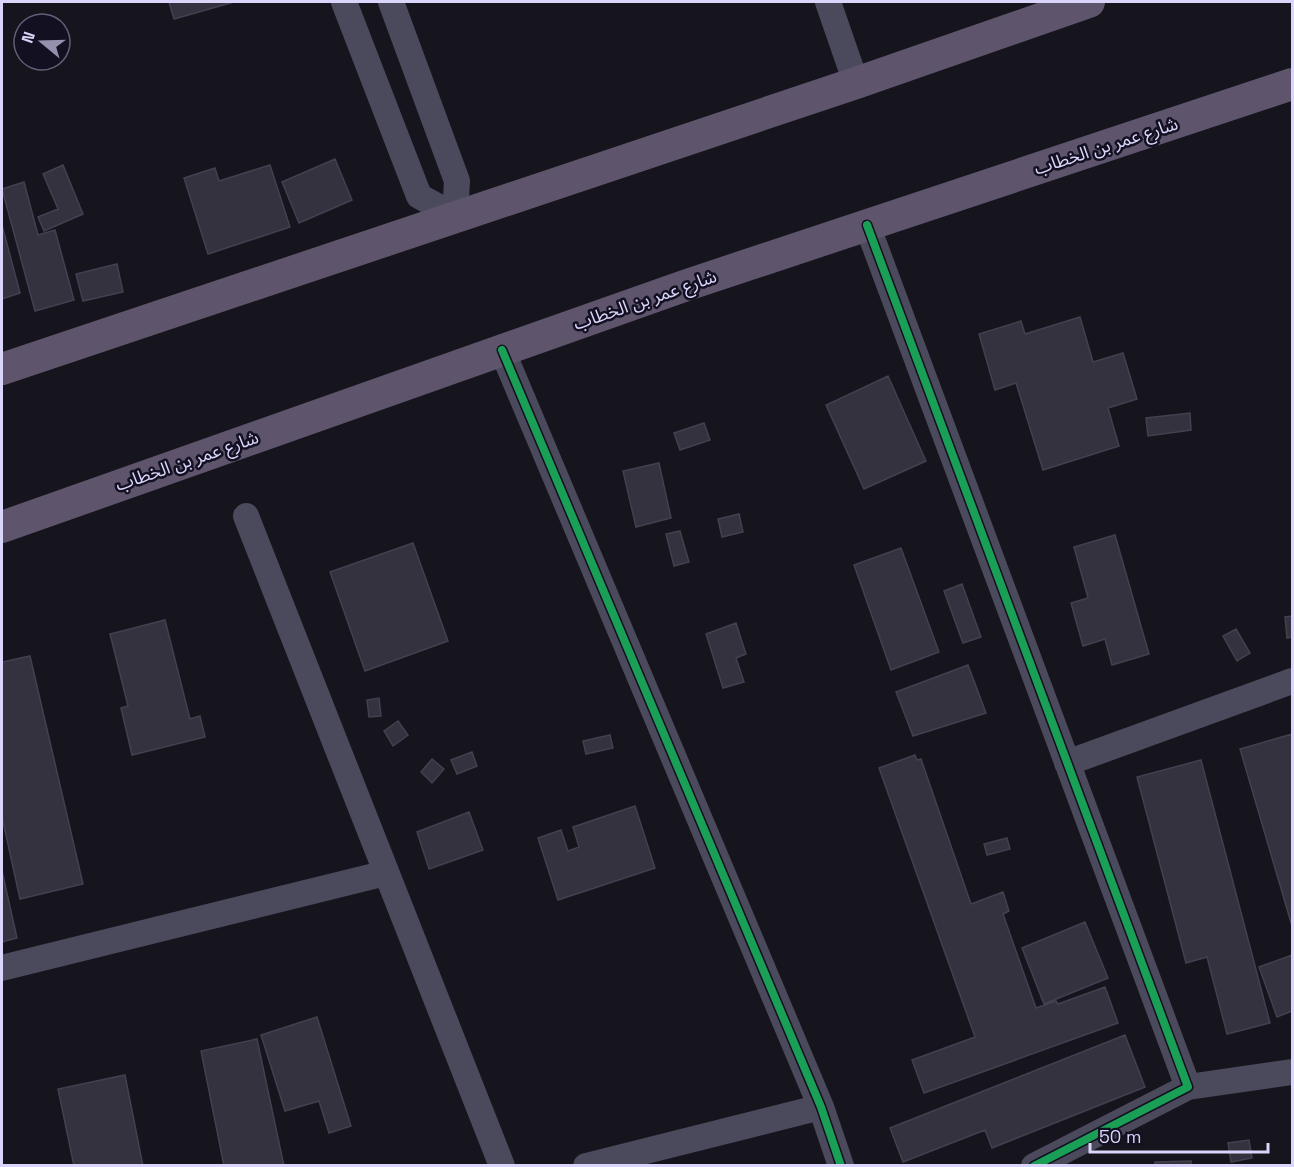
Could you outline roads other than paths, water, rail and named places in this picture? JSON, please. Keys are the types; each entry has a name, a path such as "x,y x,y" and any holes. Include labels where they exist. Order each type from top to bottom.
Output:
{"main road":[{"path":"2,369 856,83 1089,2"},
{"name":"شارع عمر بن الخطاب","path":"2,527 502,350 867,225 1293,84"}],"street":[{"path":"344,2 419,196 455,216 457,181 391,2"},
{"path":"828,2 856,83"},
{"path":"867,225 1188,1087"},
{"path":"502,350 821,1107 841,1166"},
{"path":"246,516 502,1166"},
{"path":"1067,763 1293,681"},
{"path":"2,968 386,873"},
{"path":"1034,1166 1188,1087 1293,1072"},
{"path":"586,1166 821,1107"}]}
